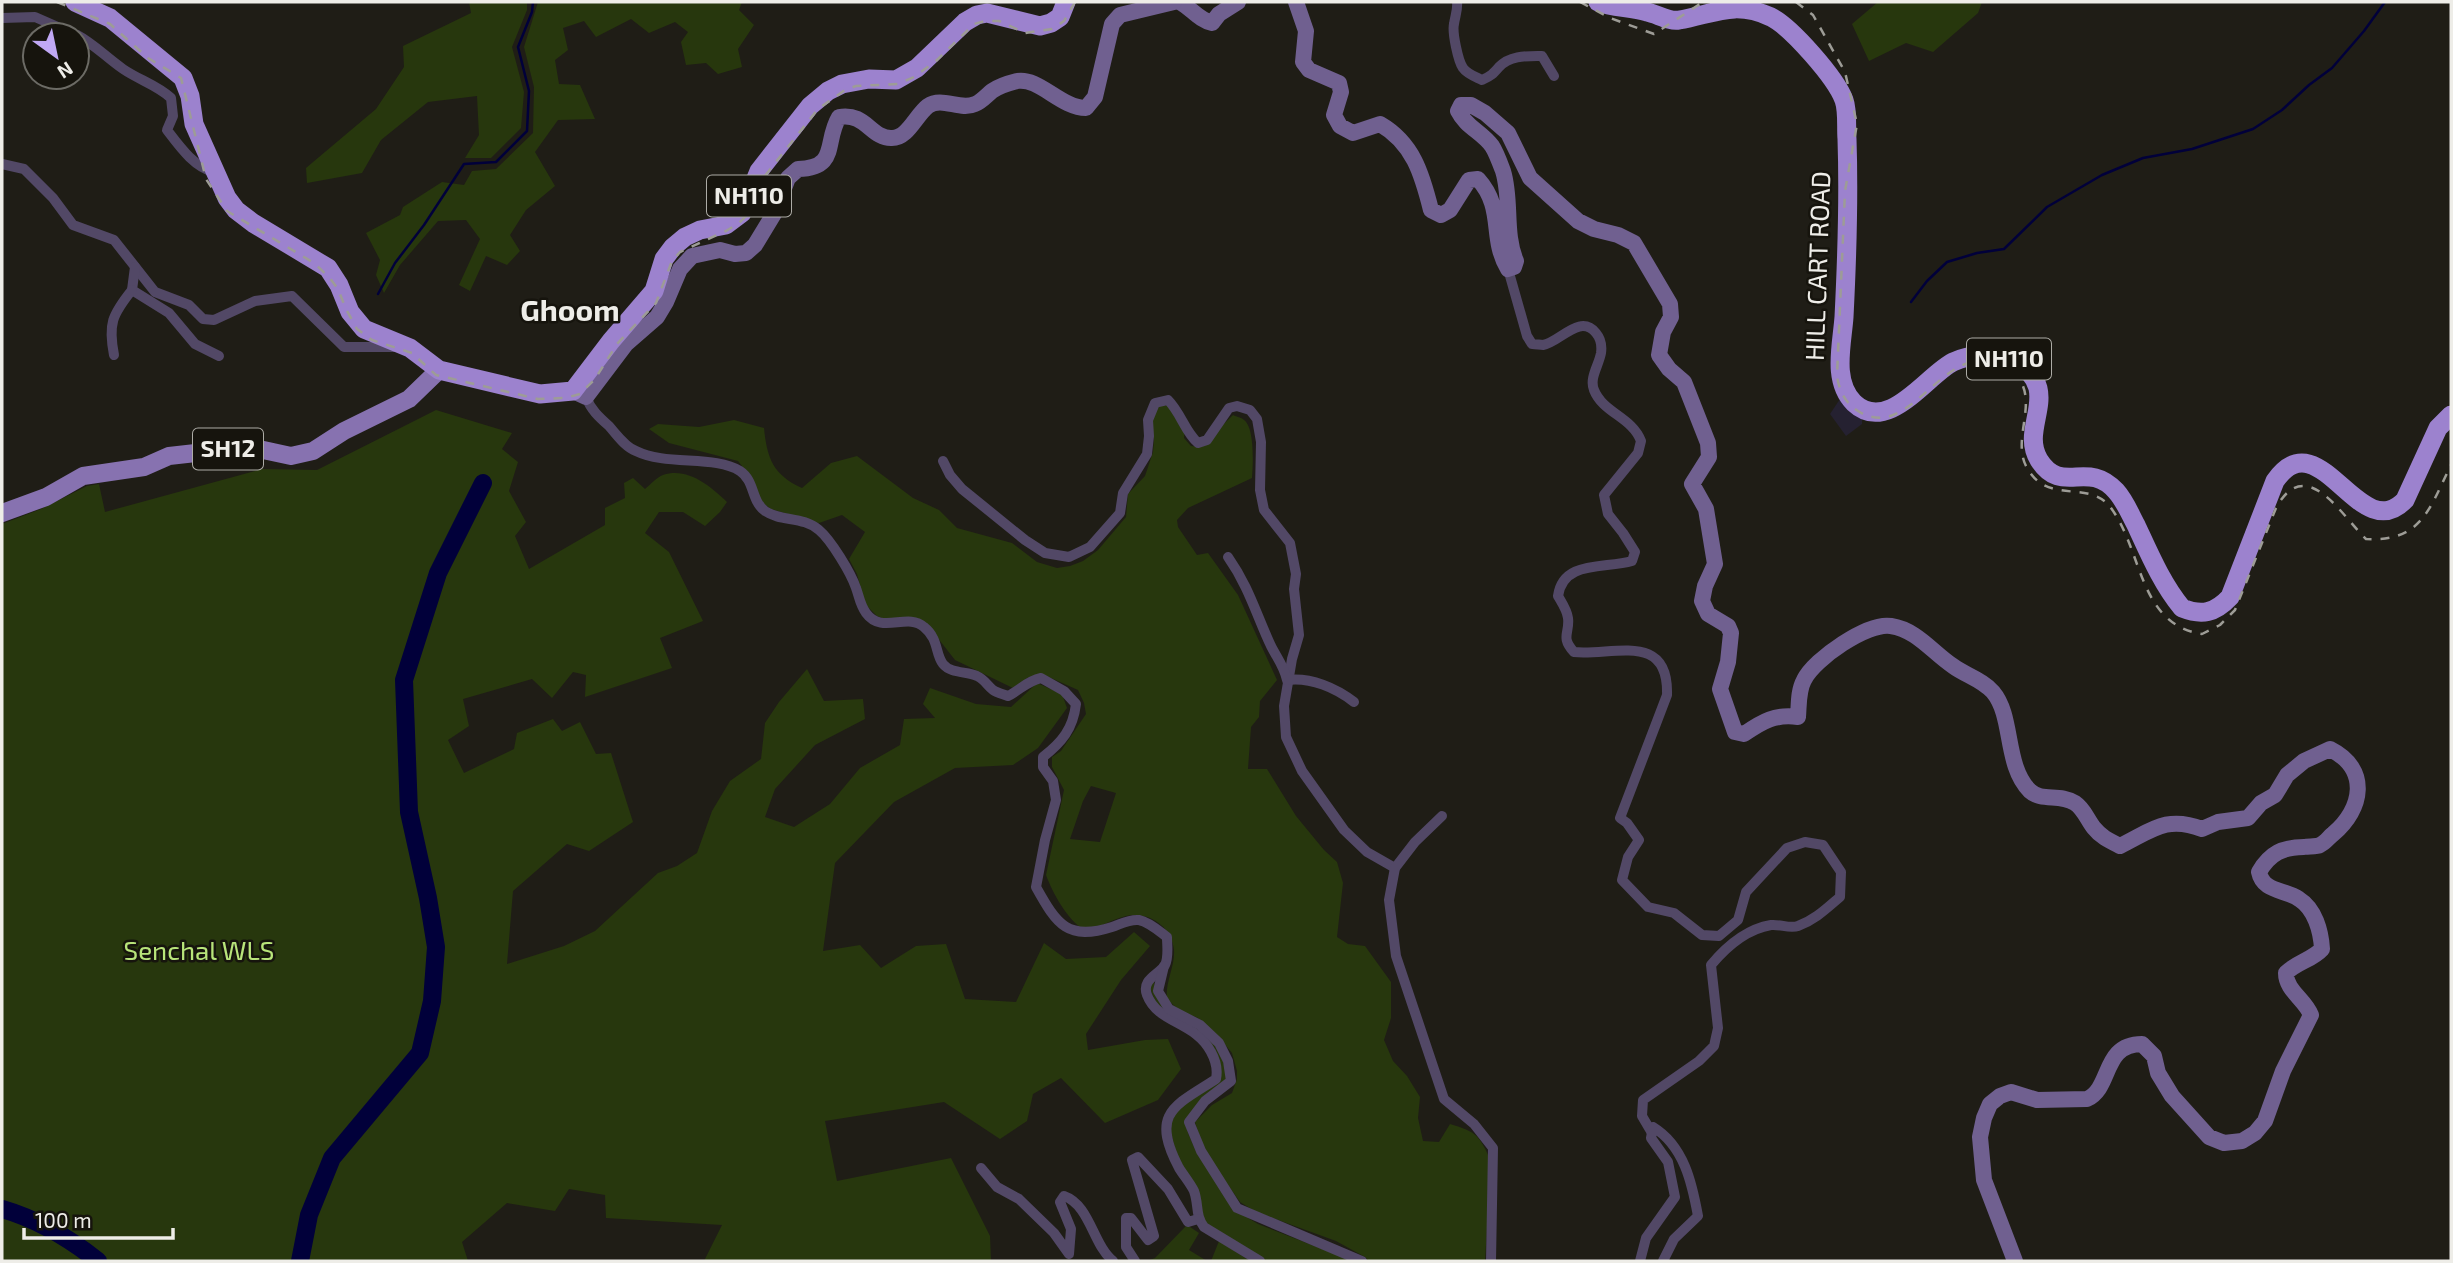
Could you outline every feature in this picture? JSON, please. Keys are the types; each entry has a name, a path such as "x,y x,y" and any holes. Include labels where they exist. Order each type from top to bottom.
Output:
{"highway":[{"path":"75,2 110,18 183,78 190,96 194,124 227,198 236,210 253,223 328,268 339,285 350,312 363,329 410,348 439,370 540,394 580,394"},
{"name":"NH110","path":"580,394 611,341 654,291 664,259 673,247 692,234 726,225 742,213 759,171 810,106 828,91 842,84 869,79 896,80 917,68 965,22 977,15 987,13 1040,26 1060,17 1066,2"},
{"name":"HILL CART ROAD","path":"1598,2 1645,11 1676,21 1716,9 1740,7 1769,15 1784,25 1827,73 1845,102 1848,175 1840,367 1848,395 1854,403 1866,410 1886,411 1898,406 1941,370 1961,359 1980,355 2012,359 2032,376 2041,395 2034,438 2034,450 2039,460 2054,475 2065,478 2087,475 2105,481 2117,492 2157,568 2182,608 2202,614 2222,606 2230,597 2275,481 2292,464 2320,468 2368,507 2389,511 2405,500 2438,428 2451,415"}],"main road":[{"path":"580,394 626,344 657,317 680,269 692,256 720,250 735,254 746,253 755,245 775,212 788,178 798,169 814,168 823,163 832,143 832,128 839,117 849,115 862,120 882,136 894,138 902,134 929,105 940,102 966,106 975,104 996,88 1021,80 1037,85 1074,108 1086,108 1095,97 1112,24 1120,15 1174,2"},
{"path":"1180,2 1192,9 1203,21 1212,23 1219,14 1238,2"},
{"path":"1296,2 1306,31 1303,62 1309,70 1339,83 1341,92 1334,115 1340,126 1353,133 1380,124 1397,134 1417,162 1431,210 1441,215 1450,210 1469,180 1478,179 1489,192 1497,221 1502,260 1508,269 1514,267 1516,261 1510,247 1509,203 1503,171 1492,146 1463,120 1458,111 1461,105 1471,105 1485,113 1508,133 1530,178 1578,221 1634,243 1670,304 1671,317 1662,332 1659,355 1669,369 1685,382 1708,443 1709,457 1698,470 1692,484 1706,509 1715,564 1705,586 1703,601 1708,614 1728,626 1731,633 1728,662 1720,689 1735,732 1744,734 1769,718 1783,715 1798,717 1804,679 1814,667 1863,631 1879,625 1892,626 1916,635 1946,662 1993,692 2000,705 2017,772 2031,791 2040,797 2064,797 2076,803 2094,828 2106,839 2120,846 2149,829 2174,822 2187,823 2202,830 2218,822 2248,818 2261,803 2275,795 2287,775 2322,751 2330,749 2340,755 2356,777 2359,792 2353,812 2341,828 2319,846 2288,847 2275,852 2259,872 2261,881 2268,887 2298,898 2307,906 2322,934 2322,949 2315,957 2294,965 2286,973 2286,982 2308,1007 2311,1015 2283,1071 2265,1121 2255,1133 2242,1141 2224,1143 2209,1137 2172,1096 2158,1073 2154,1056 2142,1044 2132,1044 2112,1059 2094,1096 2087,1099 2037,1100 2011,1092 2000,1096 1990,1104 1980,1137 1984,1180 2015,1261"},
{"name":"SH12","path":"2,513 46,497 83,476 145,467 169,456 249,447 291,456 313,451 344,430 409,399 439,370"}],"street":[{"path":"1457,2 1458,10 1453,26 1457,46 1463,68 1472,76 1482,80 1493,75 1509,60 1524,56 1542,56 1554,76"},
{"path":"2,18 35,17 44,21"},
{"path":"91,43 122,68 161,89 171,98 173,116 167,131 182,150 204,169 214,172"},
{"path":"2,164 24,169 73,225 114,240 155,292 189,305 203,319 214,320 256,301 292,296 344,347 410,348"},
{"path":"114,355 110,334 114,313 132,290 135,267"},
{"path":"1508,269 1523,325 1532,344 1545,345 1573,328 1583,326 1592,329 1600,338 1601,356 1592,384 1594,392 1602,403 1631,424 1641,441 1639,453 1604,495 1608,514 1635,552 1632,561 1571,572 1559,583 1558,596 1566,608 1569,621 1565,634 1568,645 1574,652 1591,654 1633,649 1651,656 1663,666 1667,678 1667,695 1620,818 1639,840 1628,857 1622,880 1648,907 1674,913 1702,935 1719,936 1738,920 1746,892 1787,848 1805,842 1823,845 1832,855 1840,872 1840,897 1821,914 1796,927 1773,925 1756,929 1723,950 1711,965 1718,1028 1714,1046 1690,1068 1643,1100 1642,1116 1652,1133"},
{"path":"132,290 169,313 195,344 219,356"},
{"path":"580,394 633,450 663,458 723,465 747,476 756,501 764,510 810,523 822,532 845,566 856,586 865,612 874,622 923,625 935,640 941,663 949,669 975,674 994,691 1008,696 1028,681 1041,678 1064,691 1076,704 1074,719 1066,736 1043,757 1043,767 1054,781 1056,800 1036,887 1055,918 1068,929 1082,934 1098,932 1128,921 1139,920 1167,937 1168,951 1158,991 1169,1009 1200,1025 1219,1043 1228,1061 1231,1081 1205,1101 1189,1122 1201,1151 1237,1208 1362,1261"},
{"path":"943,461 962,489 1025,540 1045,553 1069,557 1090,547 1120,513 1123,493 1147,454 1148,419 1155,402 1168,400 1181,417 1190,437 1198,443 1207,440 1229,408 1237,405 1251,410 1257,419 1261,442 1260,491 1264,510 1290,543 1296,574 1294,589 1299,635 1287,680 1284,706 1286,737 1302,771 1344,830 1367,852 1395,869"},
{"path":"1228,557 1243,579 1272,647 1283,665 1287,680"},
{"path":"1287,680 1320,683 1344,694 1354,702"},
{"path":"1443,816 1415,842 1395,869 1389,900 1396,956 1444,1099 1475,1124 1493,1148 1491,1261"},
{"path":"1164,966 1149,979 1145,988 1147,996 1155,1007 1170,1019 1191,1029 1205,1040 1218,1070 1216,1079 1171,1110 1166,1121 1169,1143 1178,1165 1194,1191 1198,1219 1204,1227 1260,1261"},
{"path":"1640,1261 1646,1238 1675,1197 1668,1162 1651,1138 1653,1127 1664,1134 1678,1152 1692,1186 1698,1216 1674,1239 1663,1261"},
{"path":"1135,1261 1126,1247 1126,1218 1132,1218 1148,1240 1154,1236 1132,1160 1138,1157 1168,1189 1188,1222 1198,1219"},
{"path":"981,1168 997,1187 1020,1199 1054,1233 1069,1254 1071,1229 1060,1202 1064,1196 1070,1198 1084,1216 1104,1253 1113,1261"}],"shaded area":[{"path":"1840,399 1862,419 1862,424 1846,436 1830,414"}],"green space":[{"path":"469,2 527,2 527,10 512,47 524,92 521,128 491,158 465,158 479,135 477,96 428,102 381,140 362,173 307,183 306,168 376,109 404,67 403,46 471,13"},
{"path":"538,2 742,2 739,10 754,25 738,49 742,67 718,74 706,63 686,65 681,42 688,32 675,22 649,33 631,19 596,37 584,21 563,28 568,50 555,60 559,84 580,85 595,119 558,120 535,152 555,186 526,210 510,235 520,251 507,265 486,256 470,291 459,285 480,239 466,220 438,221 400,265 384,293 376,275 380,260 366,233 400,215 403,207 442,182 464,185 472,171 496,169 533,133 534,87 524,47"},
{"path":"1878,2 1982,2 1978,13 1933,52 1906,43 1869,61 1852,24"},
{"path":"1168,405 1185,428 1184,438 1191,446 1200,447 1233,415 1248,424 1252,447 1252,478 1188,508 1177,520 1178,527 1197,555 1208,553 1238,595 1277,680 1260,701 1259,717 1251,727 1248,769 1267,769 1296,816 1337,862 1343,883 1337,937 1348,944 1365,946 1391,982 1391,1018 1384,1040 1393,1061 1407,1076 1420,1097 1418,1118 1423,1141 1439,1142 1450,1124 1476,1136 1491,1161 1485,1261 1369,1261 1336,1241 1256,1212 1240,1202 1204,1151 1195,1122 1212,1105 1232,1093 1237,1071 1232,1053 1218,1036 1198,1018 1179,1010 1167,999 1174,956 1169,934 1151,918 1135,915 1084,930 1061,905 1046,875 1064,790 1052,767 1052,757 1061,751 1086,714 1078,690 1042,674 1027,678 1015,689 955,660 926,623 889,621 877,616 865,604 857,574 849,559 865,532 842,515 819,523 771,509 760,501 749,475 738,461 669,443 649,429 658,424 699,427 734,420 764,428 773,464 784,477 802,488 831,463 857,456 913,498 939,510 957,528 1012,543 1037,562 1057,568 1083,561 1098,550 1126,517 1128,494 1145,476 1153,452 1154,440 1150,421 1157,406","holes":["1091,786 1116,793 1100,842 1070,839"]},
{"name":"Senchal WLS","path":"436,410 512,433 502,449 518,462 509,491 526,522 515,536 529,569 605,525 605,508 625,498 624,483 633,478 645,489 663,475 672,473 690,476 706,484 727,502 705,526 683,512 659,512 645,533 669,552 703,621 660,638 672,668 585,697 586,675 573,672 552,698 532,679 463,699 469,726 448,740 464,773 514,749 517,733 553,719 562,731 580,722 596,754 611,753 633,822 589,851 567,844 513,891 507,964 564,946 595,931 658,873 677,866 697,853 712,811 730,781 761,759 765,723 807,669 824,701 863,699 865,719 815,745 775,789 765,817 794,827 830,804 860,768 900,745 904,719 935,718 923,704 930,688 976,704 1011,707 1037,683 1062,694 1067,708 1038,748 1013,765 955,768 894,802 835,863 823,951 860,945 881,968 916,946 946,944 965,999 1016,1002 1044,943 1066,959 1106,957 1134,932 1150,946 1121,980 1086,1034 1088,1050 1145,1040 1168,1039 1181,1069 1158,1100 1105,1123 1061,1078 1033,1094 1027,1121 1000,1139 944,1102 825,1121 837,1181 951,1158 990,1236 991,1261 704,1261 722,1225 606,1218 605,1195 569,1189 555,1211 507,1203 462,1242 468,1261 307,1261 318,1205 336,1161 423,1055 436,1000 441,945 414,810 410,681 444,574 486,485 485,477 479,481 434,572 401,680 405,813 434,947 426,1007 416,1052 328,1157 306,1215 296,1261 2,1261 2,524 41,509 87,486 99,484 105,512 262,469 317,470"},
{"path":"1154,980 1155,991 1201,1029 1219,1052 1225,1066 1227,1081 1186,1120 1195,1149 1243,1215 1258,1224 1353,1261 1268,1261 1214,1231 1203,1219 1179,1164 1170,1129 1175,1112 1217,1081 1214,1053 1176,1024 1159,1006 1150,986"},
{"path":"1187,1225 1199,1233 1189,1250 1207,1261 1147,1261 1155,1258"},
{"path":"1219,1241 1250,1261 1211,1261"}],"waterway":[{"path":"378,294 395,263 464,164 496,162 527,131 529,91 518,47 532,12 533,2"},
{"path":"1911,302 1927,281 1947,262 1977,253 2004,249 2047,207 2102,175 2143,158 2192,149 2253,129 2282,110 2332,68 2385,2"},
{"path":"300,1261 309,1215 332,1158 420,1053 432,1001 436,947 409,812 404,680 438,573 483,483"},
{"path":"2,1209 53,1230 98,1261"}],"railway":[{"path":"57,2 110,24 148,58 181,78 206,179 227,211 314,263 338,289 357,329 372,340 412,353 436,375 538,399 565,398 580,394 595,379 617,344 656,303 672,261 680,252 726,231 748,214 764,177 818,109 845,90 856,86 898,84 914,77 936,61 974,24 999,21 1025,33 1052,29 1064,21 1075,2"},
{"path":"1580,2 1610,18 1654,34 1703,2"},
{"path":"1796,2 1813,15 1845,72 1857,124 1845,191 1837,376 1843,396 1858,411 1877,418 1894,415 1910,406 1959,367 1977,361 2004,365 2019,379 2025,392 2022,445 2026,466 2045,486 2102,499 2121,525 2144,583 2165,616 2181,627 2202,634 2220,625 2235,610 2276,508 2287,493 2299,486 2311,487 2334,504 2366,539 2385,538 2400,535 2421,520 2451,465"}],"district":[{"name":"Ghoom","path":"570,311"}]}
